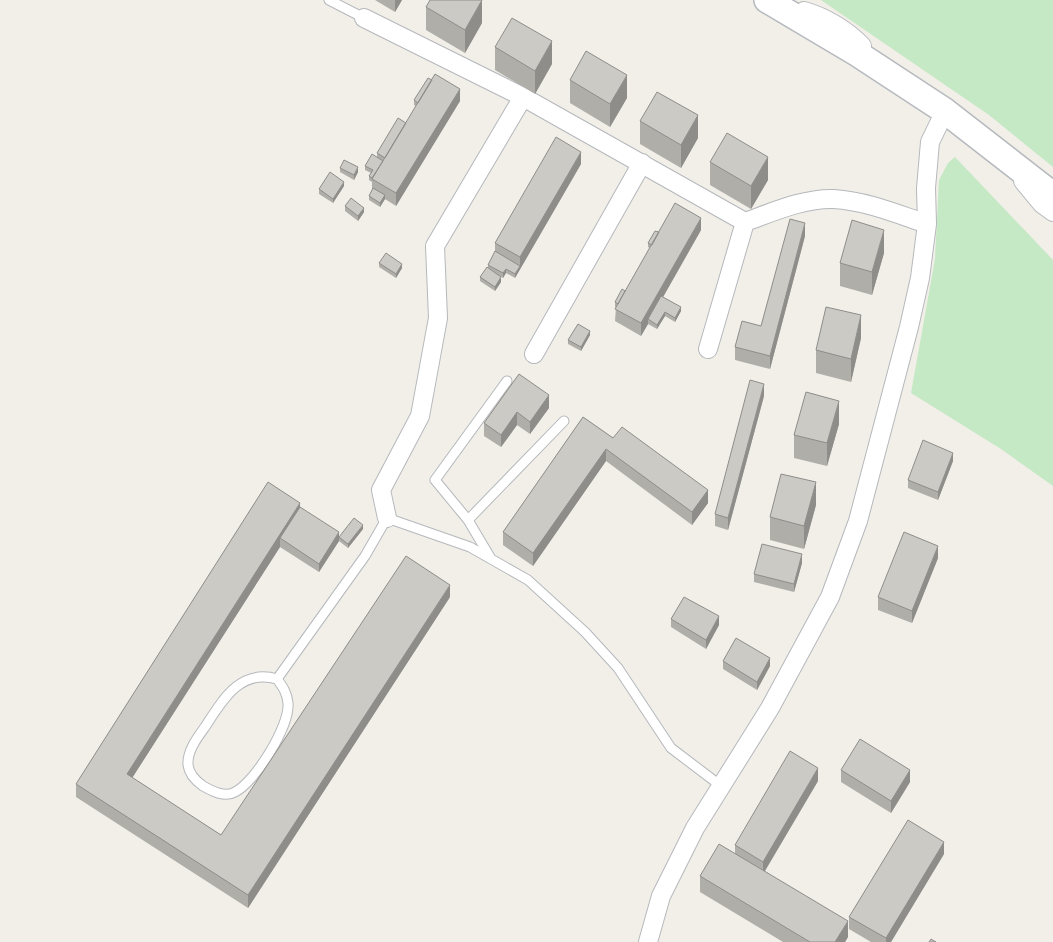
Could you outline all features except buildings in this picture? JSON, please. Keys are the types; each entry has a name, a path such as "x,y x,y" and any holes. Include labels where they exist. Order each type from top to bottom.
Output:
{"main road":[{"path":"768,0 858,54 944,111 1053,195"}],"street":[{"path":"364,18 523,97 745,222 802,203 832,199 857,202 927,224"},
{"path":"387,518 381,490 420,416 438,318 435,246 523,97"},
{"path":"648,942 661,896 695,828 770,708 830,597 858,520 897,375 920,278 927,224 926,188 930,142 944,111"},
{"path":"1002,155 1042,204 1053,212"},
{"path":"534,354 642,163"},
{"path":"708,349 745,222"}],"lane":[{"path":"330,0 364,18"},
{"path":"490,558 468,520 435,480 507,381"},
{"path":"468,520 564,421"},
{"path":"277,679 365,556 387,518 470,547 528,580 585,632 618,668 671,748 722,786"},
{"path":"268,676 277,679 286,690 288,704 286,717 282,730 255,773 246,784 234,793 214,792 202,785 193,777 188,767 189,756 194,744 221,703 229,692 249,679 268,676"}],"green space":[{"path":"821,0 1053,0 1053,167 989,115"},
{"path":"955,157 1053,260 1053,486 1001,449 911,393 935,259 939,180 948,163"}]}
